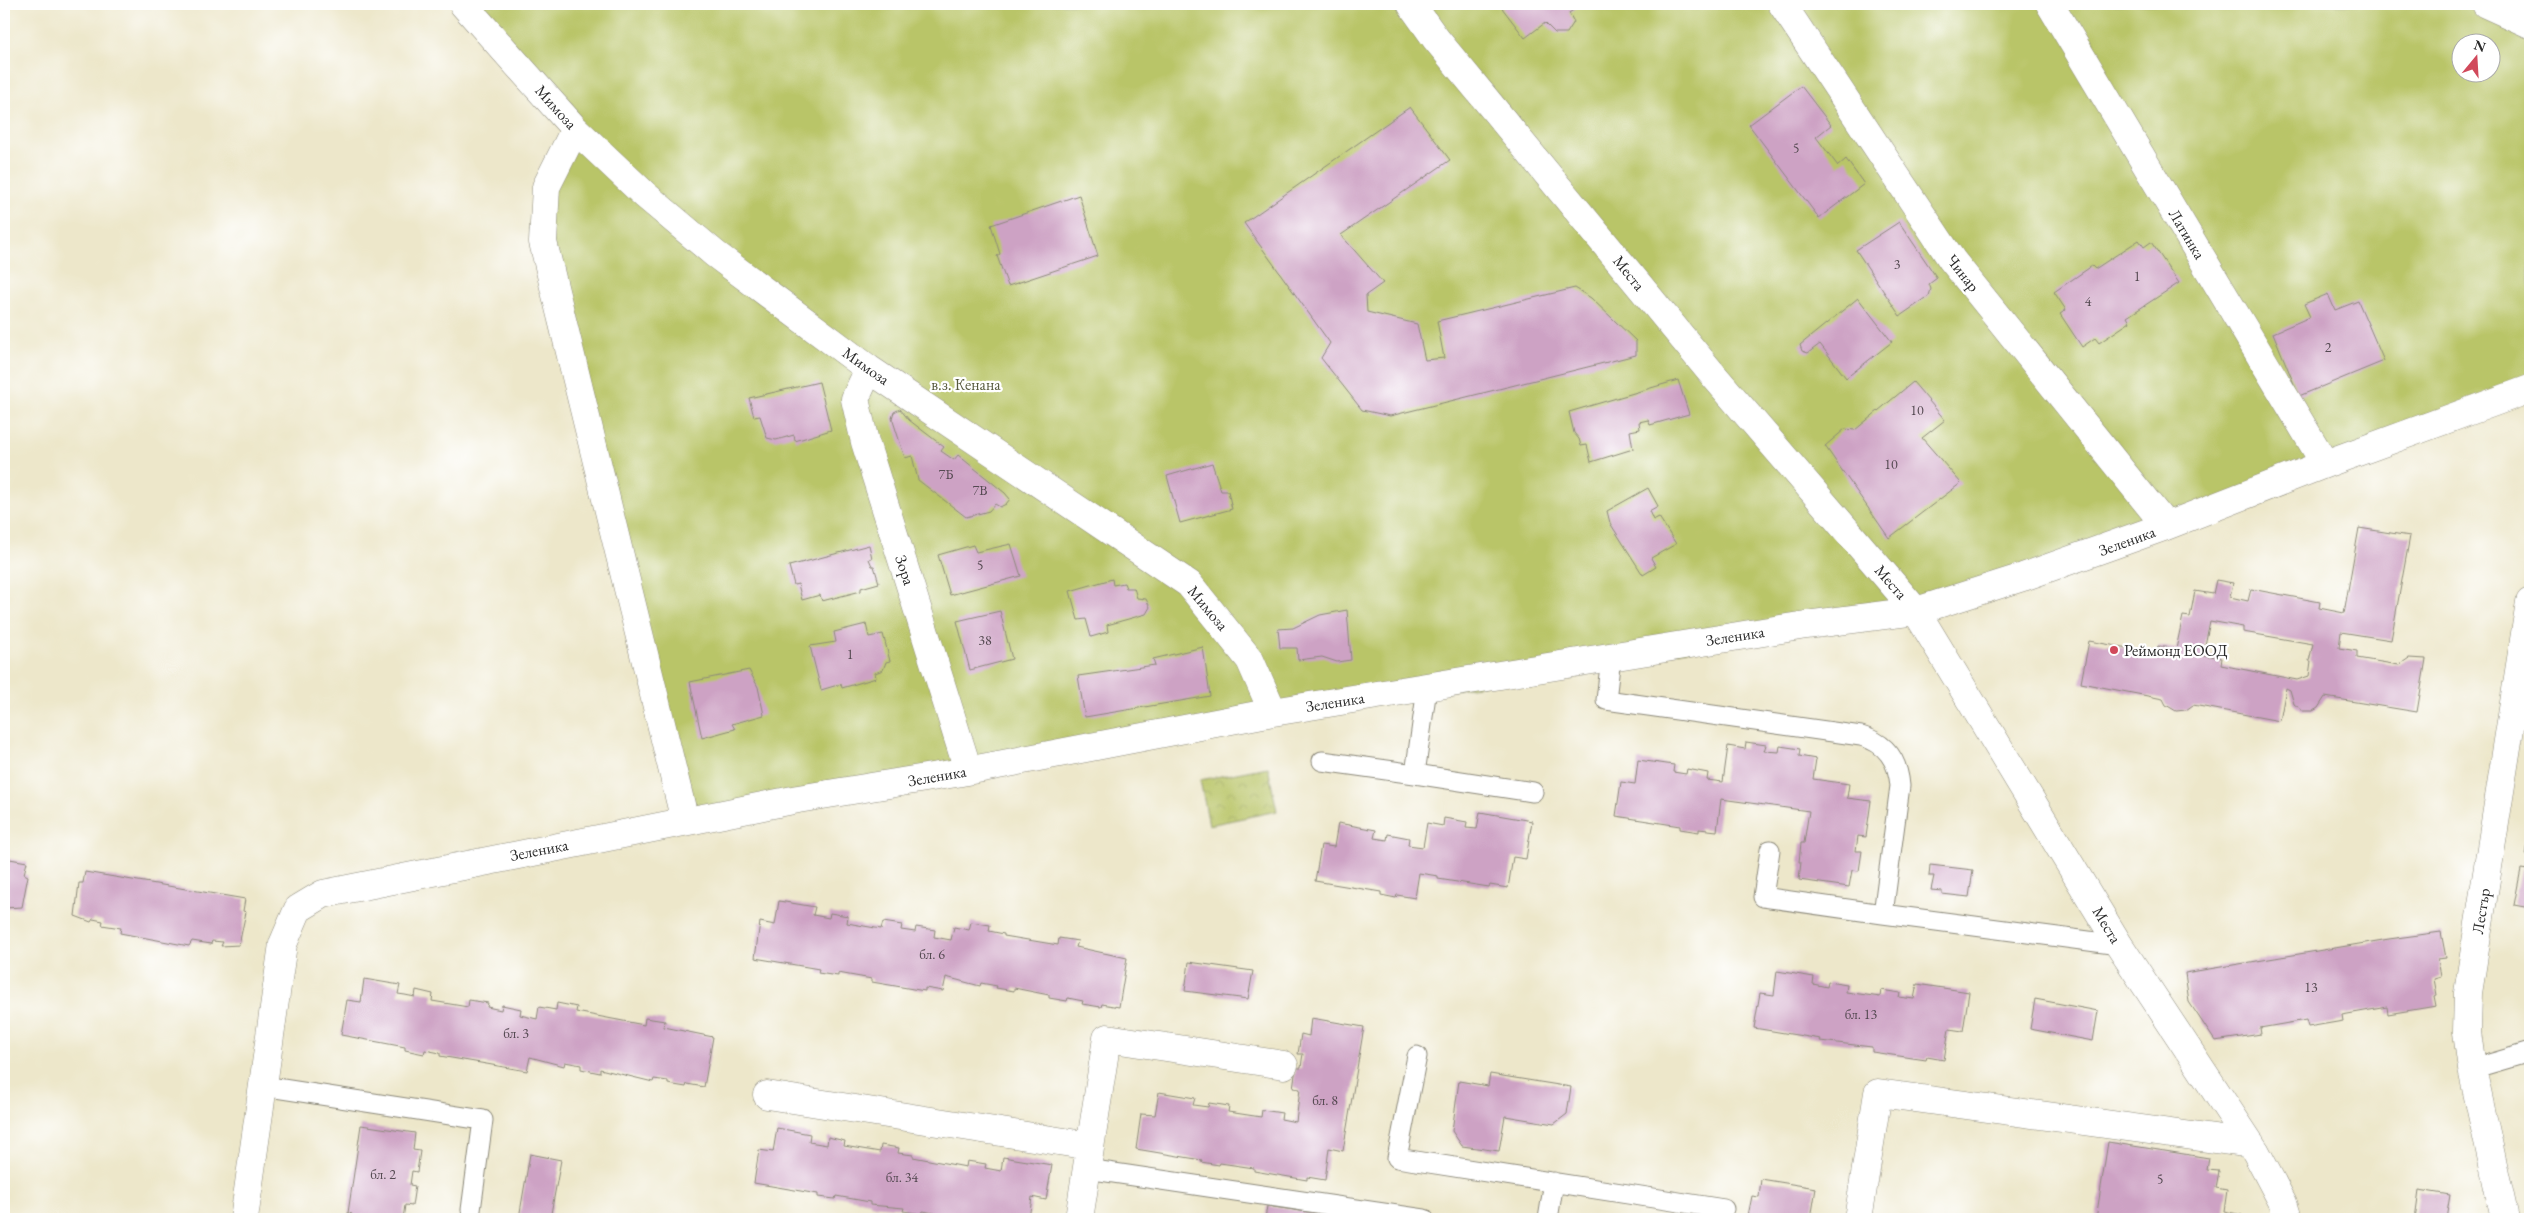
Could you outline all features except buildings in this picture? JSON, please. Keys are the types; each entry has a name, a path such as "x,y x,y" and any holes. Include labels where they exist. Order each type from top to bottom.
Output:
{"street":[{"name":"Мимоза","path":"463,4 574,129 645,196 715,254 869,369 1189,584 1250,660 1273,712"},
{"name":"Места","path":"1411,4 1443,46 1709,370 1916,611 2119,945 2251,1144 2283,1203 2288,1219"},
{"name":"Чинар","path":"1782,4 1952,260 2166,526"},
{"name":"Латинка","path":"2050,4 2325,464"},
{"path":"2487,4 2530,24"},
{"path":"574,129 546,187 542,242 685,821"},
{"name":"Зора","path":"869,369 855,399 864,442 968,770"},
{"name":"Зеленика","path":"244,1219 283,944 298,909 323,894 798,799 968,770 1273,712 1806,625 1916,611 2023,577 2166,526 2325,464 2530,389"},
{"name":"Лестър","path":"2505,1219 2472,1069 2467,1032 2468,993 2520,736 2530,602"},
{"path":"1080,1219 1107,1038 1284,1065"},
{"path":"1858,1219 1878,1093 2251,1144"},
{"path":"767,1095 1088,1158"}],"lane":[{"path":"1611,657 1606,700 1861,736 1873,739 1887,750 1898,767 1900,786 1883,914"},
{"path":"1415,774 1427,688"},
{"path":"1322,761 1533,792"},
{"path":"1770,850 1763,897 2119,945"},
{"path":"2472,1069 2530,1052"},
{"path":"1417,1056 1397,1158 1724,1209"},
{"path":"263,1086 483,1120 471,1210"},
{"path":"1088,1158 1424,1219"},
{"path":"1548,1219 1554,1182"}],"green space":[{"name":"в.з. Кенана","path":"476,4 2530,4 2530,391 1916,611 685,821 529,229 572,104"},
{"path":"1268,767 1277,811 1209,825 1200,780"}],"place":[{"name":"Реймонд ЕООД","path":"2114,650"}]}
